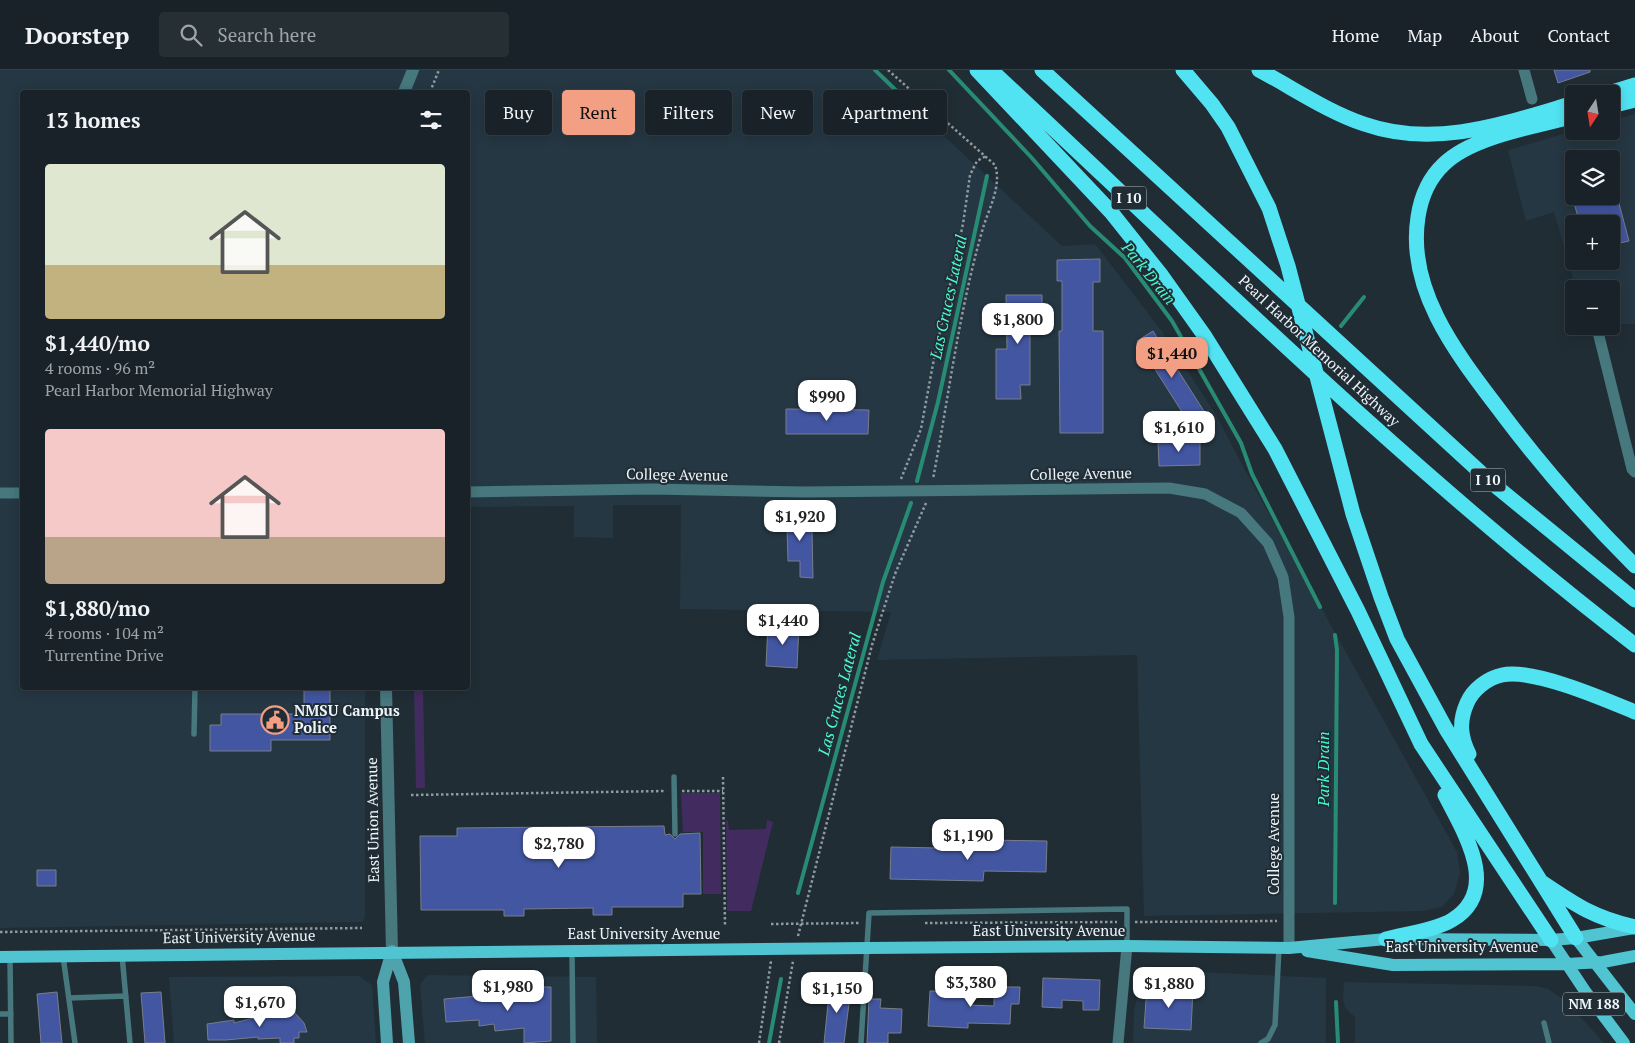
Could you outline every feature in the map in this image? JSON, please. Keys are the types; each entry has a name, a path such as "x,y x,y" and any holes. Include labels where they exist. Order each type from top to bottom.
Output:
{"highway":[{"path":"977,70 1111,212 1162,276 1204,334 1275,449 1358,611 1473,853 1477,877 1469,902 1463,911 1451,920 1386,939"},
{"name":"Pearl Harbor Memorial Highway","path":"991,70 1364,417 1518,551 1635,645"},
{"name":"Pearl Harbor Memorial Highway","path":"1042,70 1492,484 1635,600"},
{"path":"1183,70 1212,104 1228,127 1269,208 1288,266 1353,514 1381,597 1398,639 1416,677 1446,729 1538,880 1576,938"},
{"path":"1259,70 1352,120 1382,129 1418,135 1471,131 1565,105"},
{"path":"1620,90 1635,85"},
{"path":"1620,104 1635,100"},
{"path":"1565,119 1484,142 1455,155 1443,165 1425,190 1420,205 1416,241 1417,256 1428,296 1436,316 1471,373 1546,472 1635,566"},
{"path":"1491,800 1461,732 1462,715 1469,699 1488,681 1502,675 1532,676 1635,712"},
{"path":"1421,744 1551,940"},
{"path":"1538,880 1577,906 1605,920 1635,928"}],"main road":[{"name":"East University Avenue","path":"5,957 392,951 1127,946 1284,948 1386,939 1551,940 1576,938 1635,928"},
{"name":"NM 188","path":"1576,938 1597,962 1635,1014"},
{"name":"NM 188","path":"1551,940 1622,1042"},
{"name":"East University Avenue","path":"1284,948 1393,965 1566,964 1597,962 1635,956"},
{"path":"387,1043 382,982 392,951"},
{"path":"392,951 404,982 409,1043"}],"street":[{"path":"405,90 413,70"},
{"path":"1524,70 1532,99"},
{"path":"1599,335 1632,469 1635,472"},
{"name":"College Avenue","path":"470,492 652,489 804,492 1169,488 1205,494 1234,509 1241,513 1268,543 1282,576 1289,617 1290,920 1284,948"},
{"path":"0,493 20,493"},
{"name":"East Union Avenue","path":"386,690 392,951"},
{"path":"1118,1043 1127,946"}],"lane":[{"path":"194,690 194,734"},
{"path":"674,777 675,834"},
{"path":"861,1043 869,912 1127,909 1127,946"},
{"path":"1261,1043 1268,1039 1275,1025 1284,948"},
{"path":"572,951 573,1043"},
{"path":"122,955 130,1043"},
{"path":"63,956 75,1043"},
{"path":"5,957 11,1014 11,1042"},
{"path":"69,998 126,996"},
{"path":"0,1014 11,1014"},
{"path":"1544,1022 1549,1043"}],"path":[{"path":"431,90 439,70"},
{"path":"778,1043 801,924 872,645 895,574 930,491 963,309 978,246 997,186 998,173 995,165 888,70"},
{"path":"896,491 921,429 932,364 963,224 970,175 977,161 986,156"},
{"path":"722,777 725,926"},
{"path":"412,795 723,791"},
{"path":"918,923 1290,920"},
{"path":"772,924 868,923"},
{"path":"0,932 362,928"},
{"path":"759,1043 773,949"}],"shaded area":[{"path":"0,70 873,70 894,90 823,90 823,135 943,135 1062,246 1095,244 1161,330 1216,415 1457,852 1460,873 1454,894 1442,907 1423,911 1144,916 1137,655 877,660 891,612 680,609 681,505 613,505 613,538 574,537 574,506 470,507 470,90 20,90 20,690 365,690 365,915 363,922 0,928"},
{"path":"1635,114 1635,324 1620,324 1620,280 1573,280 1571,270 1620,270 1620,215 1565,215 1565,250 1554,212 1526,221 1508,150 1565,134 1565,140 1620,140 1620,118"},
{"path":"414,690 423,690 425,788 416,788"},
{"path":"681,793 720,793 721,894 703,894 703,832 683,832"},
{"path":"726,820 728,821 729,830 766,829 767,820 773,822 751,911 727,911"},
{"path":"1154,970 1326,978 1326,1043 1133,1043 1134,1010 1142,978 1147,972"},
{"path":"427,975 596,977 597,1043 425,1043 420,985"},
{"path":"359,976 372,985 376,1043 174,1043 169,977"},
{"path":"1344,982 1536,986 1548,989 1567,1002 1604,1043 1355,1043 1355,1017 1345,1007 1343,1000"}],"building":[{"path":"1554,70 1590,70 1590,72 1558,83"},
{"path":"1575,205 1619,205 1629,241 1620,243 1620,215 1577,215"},
{"path":"1100,259 1100,282 1093,282 1093,331 1103,331 1103,433 1060,433 1059,331 1062,331 1062,281 1057,281 1057,260"},
{"path":"1006,295 1042,295 1042,331 1030,331 1030,385 1020,385 1021,399 996,399 996,349 1007,349"},
{"path":"1153,331 1207,416 1191,426 1137,341"},
{"path":"786,409 869,410 868,434 786,434"},
{"path":"1200,440 1200,465 1159,466 1158,441"},
{"path":"781,513 815,518 812,529 813,578 800,577 800,561 788,561 787,527 779,525"},
{"path":"768,624 799,625 797,668 766,666"},
{"name":"NMSU Campus Police","path":"304,690 330,690 330,740 271,740 271,751 210,751 210,725 221,725 221,714 304,714"},
{"path":"664,826 665,835 670,834 675,839 680,834 700,833 701,894 683,894 683,907 612,907 612,915 593,915 593,908 524,909 524,916 504,916 504,910 421,910 420,836 457,836 457,828"},
{"path":"985,840 1047,841 1046,872 984,871 983,881 890,879 891,847 985,849"},
{"path":"37,870 56,870 56,886 37,886"},
{"path":"1043,978 1100,980 1099,1010 1083,1010 1083,1001 1062,1000 1062,1008 1042,1007"},
{"path":"830,985 851,988 844,1043 824,1043"},
{"path":"524,987 551,987 551,1041 524,1043 524,1028 495,1031 494,1024 479,1026 479,1020 446,1022 444,999 524,992"},
{"path":"994,987 1020,987 1019,1004 1011,1004 1010,1024 968,1023 968,1028 928,1026 930,991 970,991 969,1005 994,1006"},
{"path":"1147,987 1193,989 1191,1030 1144,1028"},
{"path":"57,992 62,1043 41,1043 37,994"},
{"path":"161,992 165,1043 145,1043 141,993"},
{"path":"869,999 881,999 880,1008 902,1009 901,1033 888,1033 888,1043 867,1043"},
{"path":"279,1008 294,1012 304,1023 307,1032 299,1032 299,1038 294,1038 294,1043 280,1043 280,1038 258,1039 258,1037 208,1040 207,1024 234,1020 234,1023 257,1017 257,1014 279,1011"}],"waterway":[{"path":"875,70 896,90"},
{"name":"Park Drain","path":"949,70 1031,157 1090,226 1125,258 1172,321 1241,443 1252,474 1320,607"},
{"name":"Las Cruces Lateral","path":"917,481 938,402 987,176"},
{"path":"1341,326 1364,297"},
{"name":"Las Cruces Lateral","path":"798,893 883,582 911,503"},
{"name":"Park Drain","path":"1335,635 1337,650 1335,903"},
{"name":"Las Cruces Lateral","path":"769,1043 781,979"},
{"name":"Park Drain","path":"1336,1002 1338,1043"}],"place":[{"name":"NMSU Campus Police","path":"275,720"}]}
